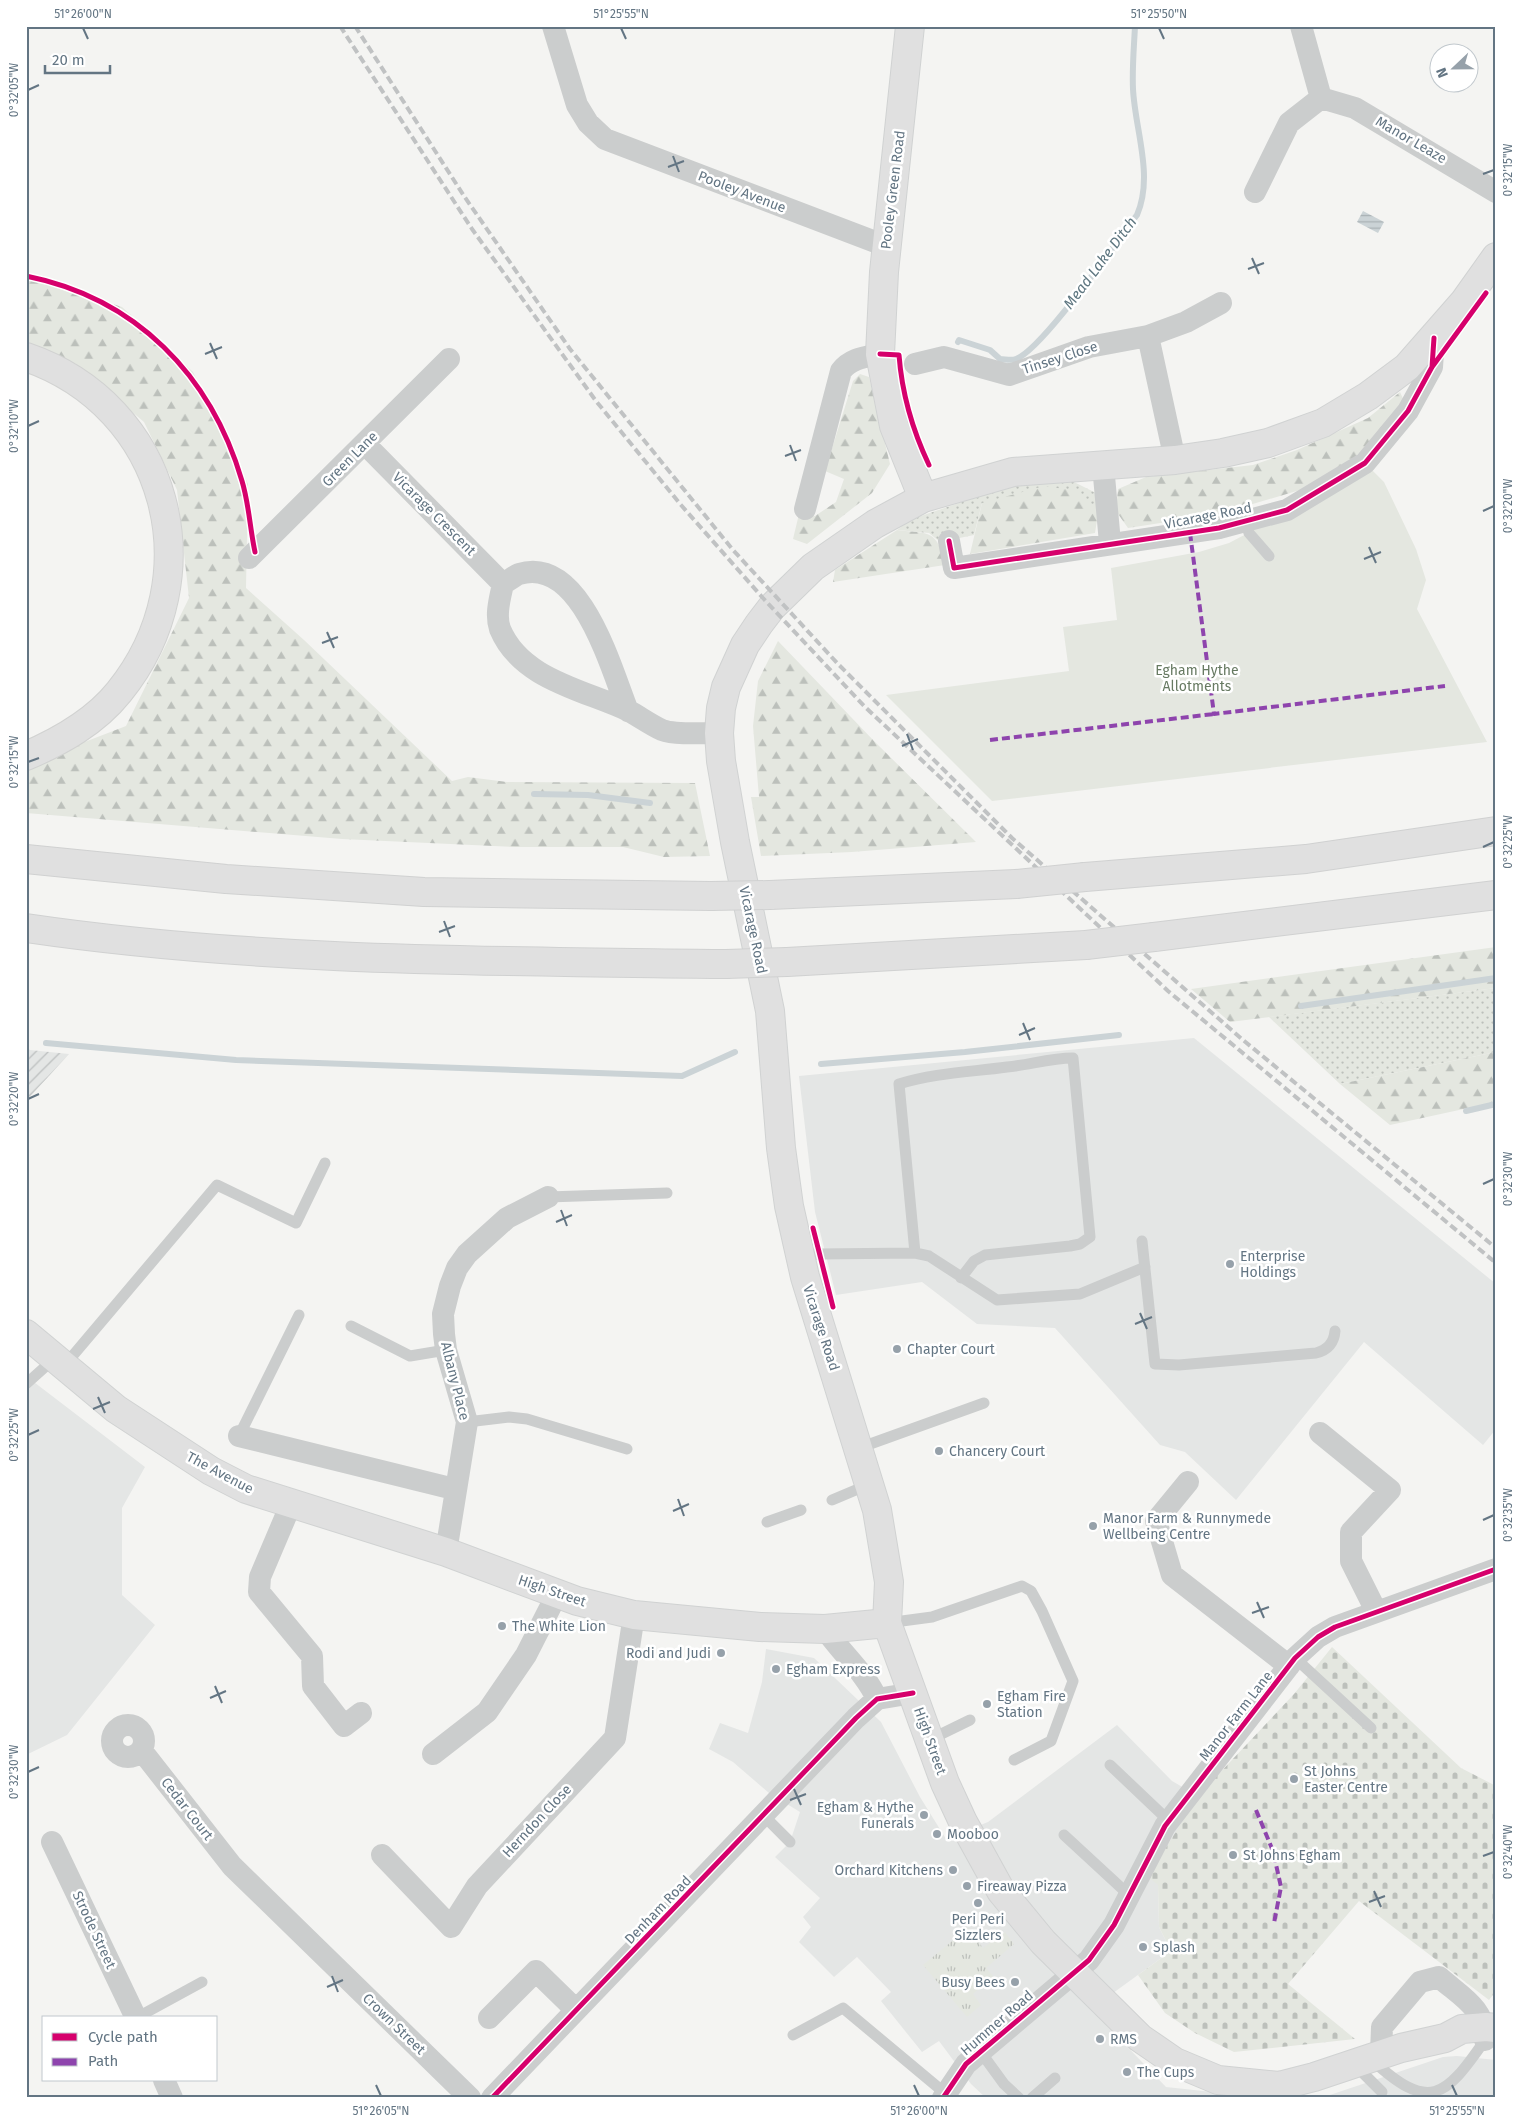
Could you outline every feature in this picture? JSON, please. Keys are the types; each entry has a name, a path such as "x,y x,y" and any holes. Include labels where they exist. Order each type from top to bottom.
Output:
{"main road":[{"name":"Pooley Green Road","path":"910,26 886,246 880,354 894,426 923,498"},
{"name":"Vicarage Road","path":"888,1623 889,1582 886,1557 870,1484 805,1278 789,1206 781,1148 770,1012 735,842 721,761 721,708 736,663 745,645 772,607 813,567 874,524 923,498 1013,472 1175,460 1223,453 1268,443 1323,423 1376,390 1407,367 1488,285 1496,257"},
{"path":"26,357 50,366 80,383 102,400 125,424 143,451 158,487 167,524 169,557 166,594 160,618 137,668 118,693 100,712 53,744 26,756"},
{"path":"26,859 226,879 424,892 711,896 1016,884 1306,859 1496,831"},
{"path":"26,928 67,934 219,948 410,959 726,964 1086,945 1496,895"},
{"name":"The Avenue","path":"26,1334 116,1409 211,1471 246,1489 446,1552"},
{"name":"High Street","path":"446,1552 556,1594 634,1615 760,1627 824,1629 888,1623 929,1740 963,1822 1001,1891 1043,1942 1140,2038 1176,2062 1218,2080 1266,2092 1278,2086 1299,2082 1370,2058 1445,2038 1462,2029 1491,2034"}],"street":[{"name":"Pooley Avenue","path":"553,26 577,105 588,123 604,140 886,246"},
{"path":"1255,192 1289,123 1321,98 1301,26"},
{"name":"Manor Leaze","path":"1321,98 1356,108 1496,192"},
{"name":"Tinsey Close","path":"915,364 944,357 1009,375 1089,347 1148,336 1186,322 1221,303"},
{"path":"1148,336 1175,460"},
{"name":"Vicarage Road","path":"949,541 954,568 1110,543 1190,533 1287,510 1354,474 1366,463 1408,411 1432,367 1434,338"},
{"path":"815,497 841,371 854,360 880,354"},
{"name":"Green Lane","path":"249,558 449,359"},
{"name":"Vicarage Crescent","path":"365,444 503,584"},
{"path":"1103,466 1110,543"},
{"path":"628,711 585,610 570,589 555,577 540,573 519,574 503,584 498,606 500,628 513,651 538,672 586,695 628,711 664,731 720,733"},
{"name":"Albany Place","path":"446,1552 454,1490 467,1422 446,1350 443,1314 457,1268 467,1254 507,1218 548,1197"},
{"path":"1320,1433 1390,1490 1351,1532 1352,1561 1376,1611"},
{"path":"239,1436 454,1490"},
{"path":"1188,1482 1156,1521 1172,1575 1292,1662"},
{"path":"291,1504 260,1577 259,1592 312,1656 313,1686 344,1726 361,1713"},
{"name":"Manor Farm Lane","path":"1073,1972 1089,1960 1114,1924 1169,1821 1292,1662 1318,1638 1335,1627 1496,1569"},
{"path":"433,1754 487,1712 501,1694 526,1655 556,1594"},
{"name":"Herndon Close","path":"382,1855 451,1928 477,1886 615,1738 634,1615"},
{"path":"824,1629 870,1683 877,1699 913,1693"},
{"name":"Denham Road","path":"492,2098 877,1699"},
{"name":"Cedar Court","path":"142,1751 232,1866"},
{"name":"Strode Street","path":"52,1842 135,2016"},
{"name":"Crown Street","path":"232,1866 470,2098"},
{"path":"489,2018 536,1971 576,2010"},
{"name":"Hummer Road","path":"944,2096 966,2064 1073,1972"},
{"path":"1370,2058 1382,2028 1420,1982 1439,1977 1480,2014 1491,2034"},
{"path":"165,2082 172,2098"}],"lane":[{"path":"1245,521 1249,533 1269,556"},
{"path":"915,1253 899,1084 923,1076 1008,1067 1060,1058 1073,1058 1090,1236 1086,1241 1070,1246 985,1255 974,1261 961,1278"},
{"path":"26,1384 59,1362 217,1185 296,1223 325,1163"},
{"path":"548,1197 667,1193"},
{"path":"1142,1241 1155,1364 1178,1366 1322,1352 1332,1344 1335,1331"},
{"path":"800,1256 818,1254 915,1253 929,1256 989,1297 1006,1301 1080,1294 1145,1267"},
{"path":"239,1436 299,1315"},
{"path":"351,1326 410,1356 446,1350"},
{"path":"859,1448 984,1403"},
{"path":"467,1422 509,1416 527,1419 627,1449"},
{"path":"832,1500 870,1484"},
{"path":"767,1522 801,1510"},
{"path":"888,1623 932,1617 1022,1586 1031,1591 1050,1626 1073,1681 1051,1741 1014,1760"},
{"path":"1292,1662 1371,1728"},
{"path":"929,1740 970,1720"},
{"path":"1110,1764 1169,1821"},
{"path":"764,1816 790,1842"},
{"path":"1064,1835 1129,1895"},
{"path":"140,2016 202,1982"},
{"path":"793,2035 843,2008 860,2016 944,2096"},
{"path":"1382,2092 1364,2074 1370,2058 1392,2078 1412,2091 1430,2092 1443,2088 1459,2078 1491,2034"},
{"path":"980,2051 1004,2084 1019,2098"},
{"path":"1032,2098 1055,2078"}],"shaded area":[{"path":"1363,211 1384,222 1378,233 1357,222"},
{"path":"1194,1038 1496,1284 1496,1429 1483,1445 1364,1342 1236,1500 1185,1452 1160,1445 1055,1328 977,1324 922,1282 836,1295 815,1212 799,1076"},
{"path":"26,1047 30,1050 69,1054 26,1101"},
{"path":"26,1376 145,1467 122,1508 122,1595 155,1625 67,1735 26,1755"},
{"path":"766,1649 814,1658 881,1722 920,1797 946,1839 988,1822 1117,1725 1172,1781 1198,1796 1158,1885 1159,1927 1171,1951 1091,2009 1166,2087 1268,2098 986,2098 971,2084 939,2041 922,2052 881,2001 891,1992 857,1957 834,1977 799,1942 811,1927 803,1917 820,1898 775,1857 790,1842 800,1812 769,1793 733,1762 709,1749 720,1723 748,1733 762,1682"},
{"path":"1457,2056 1496,2060 1496,2098 1321,2098 1443,2057"}],"green space":[{"path":"26,276 122,307 193,372 248,484 246,588 304,640 452,781 468,777 507,782 695,783 710,856 664,857 623,847 516,847 342,839 26,813 26,771 82,743 126,726 189,598 177,490 144,422 76,364 26,344"},
{"path":"860,374 869,377 890,464 872,493 807,544 793,539 799,514 815,516 836,502 844,479 825,471 853,381"},
{"path":"1400,392 1405,403 1366,451 1300,490 1219,514 1128,528 1116,511 1118,489 1146,477 1253,465 1297,450 1368,418"},
{"name":"Egham Hythe Allotments","path":"1371,469 1384,482 1416,549 1426,580 1417,609 1487,742 992,801 886,695 1069,671 1063,627 1117,620 1111,568 1199,552 1229,543"},
{"path":"1070,480 1096,493 1098,514 982,503 974,535 940,542 929,533 897,530 912,519 1006,487"},
{"path":"1044,486 1077,491 1098,514 1095,533 970,554 982,503"},
{"path":"897,530 925,533 935,539 939,545 945,565 833,582 835,570"},
{"path":"778,641 874,741 976,842 852,852 761,856 751,797 759,797 753,726 758,681"},
{"path":"1496,947 1496,988 1230,1022 1191,989"},
{"path":"1496,988 1496,1052 1340,1084 1269,1017"},
{"path":"1496,1052 1496,1102 1390,1125 1340,1084"},
{"path":"1332,1647 1461,1768 1496,1786 1496,1991 1489,2000 1359,1901 1288,1984 1355,2039 1234,2052 1195,2033 1165,2013 1138,1975 1171,1951 1159,1927 1158,1885 1148,1877 1198,1796 1294,1694"},
{"path":"968,1928 983,1948 1005,1932 1014,1944 986,1968 993,1976 973,1994 981,2005 967,2017 923,1965"}],"waterway":[{"name":"Mead Lake Ditch","path":"958,342 959,340 990,350 1000,359 1014,360 1028,351 1060,317 1137,215 1142,200 1144,169 1134,105 1133,65 1135,26"},
{"path":"534,794 588,795 650,803"},
{"path":"1301,1006 1496,978"},
{"path":"821,1064 965,1052 1119,1035"},
{"path":"46,1043 236,1060 682,1076 735,1052"},
{"path":"1466,1111 1496,1104"}],"railway":[{"path":"340,26 472,229 596,401 681,505 762,597 864,706 1168,991 1496,1263"},
{"path":"355,26 464,196 570,349 733,550 838,664 1012,838 1243,1040 1496,1248"}],"marked path":[{"path":"1190,533 1214,714 1445,686"},
{"path":"990,740 1214,714"},
{"path":"1256,1810 1273,1851 1281,1887 1274,1923"}],"cycle path":[{"path":"26,276 66,287 102,302 135,323 164,347 189,375 211,407 228,443 242,481 255,552"},
{"path":"1432,367 1486,293"},
{"path":"949,541 954,568 1219,528 1287,510 1365,463 1408,411 1432,367 1434,338"},
{"path":"880,354 899,355 909,412 929,465"},
{"path":"813,1228 833,1307"},
{"path":"943,2098 966,2064 1089,1960 1114,1925 1165,1826 1295,1658 1318,1637 1335,1627 1496,1569"},
{"path":"492,2098 856,1718 877,1699 913,1693"}],"place":[{"name":"Enterprise Holdings","path":"1230,1264"},
{"name":"Chapter Court","path":"897,1349"},
{"name":"Chancery Court","path":"939,1451"},
{"name":"Manor Farm & Runnymede Wellbeing Centre","path":"1093,1526"},
{"name":"The White Lion","path":"502,1626"},
{"name":"Rodi and Judi","path":"721,1653"},
{"name":"Egham Express","path":"776,1669"},
{"name":"Egham Fire Station","path":"987,1704"},
{"name":"St Johns Easter Centre","path":"1294,1779"},
{"name":"Egham & Hythe Funerals","path":"924,1815"},
{"name":"Mooboo","path":"937,1834"},
{"name":"St Johns Egham","path":"1233,1855"},
{"name":"Orchard Kitchens","path":"953,1870"},
{"name":"Fireaway Pizza","path":"967,1886"},
{"name":"Peri Peri Sizzlers","path":"978,1903"},
{"name":"Splash","path":"1143,1947"},
{"name":"Busy Bees","path":"1015,1982"},
{"name":"RMS","path":"1100,2039"},
{"name":"The Cups","path":"1127,2072"}]}
